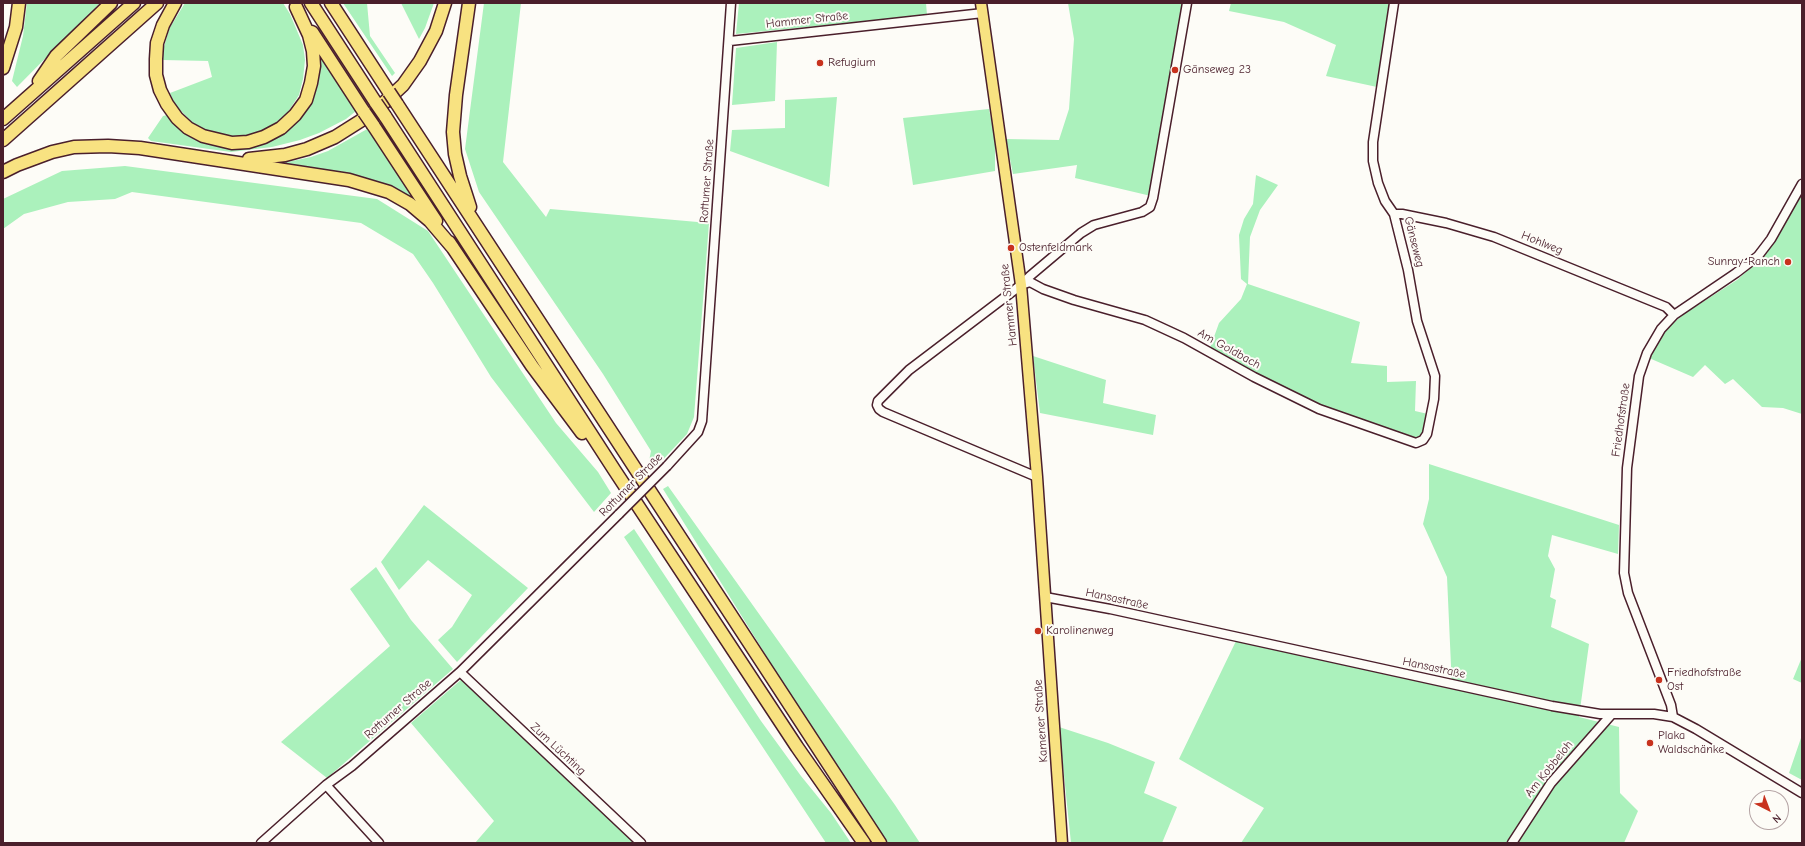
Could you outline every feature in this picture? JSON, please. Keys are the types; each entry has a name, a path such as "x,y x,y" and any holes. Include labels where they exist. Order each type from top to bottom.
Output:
{"highway":[{"path":"3,68 16,27 19,3"},
{"path":"25,100 56,56 111,3"},
{"path":"3,119 134,3"},
{"path":"3,140 157,3"},
{"path":"175,3 163,25 157,43 156,75 160,90 167,104 177,118 188,128 203,136 232,143 248,142 259,139 281,128 295,115 306,100 312,84 314,66 313,51 309,35 294,5"},
{"path":"311,3 615,471 797,747 864,843"},
{"path":"331,3 880,843"},
{"path":"216,159 256,159 284,155 307,149 358,124 388,100 403,85 420,62 436,31 445,3"},
{"path":"468,3 456,95 453,132 454,154 477,226"},
{"path":"294,5 532,366 589,442 615,471"},
{"path":"3,172 38,157 74,147 108,146 140,148 348,180 370,185 389,192 410,204 425,217 453,248"}],"main road":[{"name":"Hammer Straße","path":"982,8 1021,285 1037,477 1045,597"},
{"name":"Kamener Straße","path":"1045,597 1062,843"}],"street":[{"name":"Rottumer Straße","path":"261,843 326,784 352,766 460,672 667,466 698,432 702,421 730,41 731,3"},
{"path":"1037,477 883,412 879,410 877,405 878,400 909,370 1021,285 1081,233 1094,225 1142,212 1150,207 1153,198 1187,3"},
{"name":"Gänseweg","path":"1394,3 1374,142 1373,161 1378,183 1385,201 1394,214 1408,270 1417,321 1435,376 1434,399 1427,434 1423,440"},
{"name":"Hammer Straße","path":"730,41 982,8"},
{"name":"Friedhofstraße","path":"1673,717 1671,704 1628,593 1623,562 1627,468 1642,363 1661,329 1674,315 1736,273 1758,256 1771,239 1802,184"},
{"name":"Hohlweg","path":"1394,214 1402,214 1446,223 1494,237 1666,307 1674,315"},
{"name":"Am Goldbach","path":"1021,285 1030,282 1043,289 1074,300 1145,320 1184,338 1254,378 1319,409 1416,442 1423,440"},
{"name":"Hansastraße","path":"1045,597 1110,609 1545,704 1600,714 1654,714 1673,717 1696,729 1802,793"},
{"name":"Zum Lüchting","path":"460,672 641,843"},
{"name":"Am Kobbeloh","path":"1512,843 1550,783 1611,715"},
{"path":"326,784 379,843"}],"green space":[{"path":"27,3 100,3 17,87 12,81 23,36"},
{"path":"185,3 283,3 290,14 303,45 305,60 303,79 299,95 288,112 270,128 251,136 223,136 208,132 194,124 174,104 170,93 212,77 208,61 163,60 162,54 169,29"},
{"path":"343,3 367,3 370,36 395,73 392,76"},
{"path":"401,3 434,3 425,28 419,39"},
{"path":"484,3 521,3 503,162 546,217 550,209 709,223 694,417 687,434 656,467 649,461 651,451 603,374 479,192 465,149"},
{"path":"739,3 926,3 927,15 736,34"},
{"path":"1068,3 1182,3 1151,196 1075,178 1077,165 1013,174 1006,139 1059,140 1069,109 1074,39"},
{"path":"1231,3 1391,3 1377,87 1326,76 1336,45 1284,22 1229,11"},
{"path":"777,42 775,101 732,105 736,48"},
{"path":"320,53 356,111 346,119 319,133 300,140 272,147 231,152 151,141 148,138 163,116 167,115 200,140 212,145 226,147 253,146 270,141 286,132 304,114 317,86"},
{"path":"837,97 829,187 730,151 732,130 785,128 785,100"},
{"path":"989,109 995,139 995,171 913,185 903,118"},
{"path":"369,128 420,204 398,191 363,177 278,164 311,157 328,151"},
{"path":"125,166 377,199 428,231 556,423 598,472 611,493 594,512 491,377 433,283 413,254 361,223 132,192 115,199 68,202 24,214 3,229 3,199 62,171"},
{"path":"1256,175 1278,185 1260,210 1250,237 1248,284 1360,322 1351,363 1387,366 1387,382 1416,381 1415,411 1428,414 1424,434 1417,438 1302,398 1254,375 1210,348 1219,323 1241,299 1247,284 1241,279 1239,235 1244,219 1253,204"},
{"path":"1802,192 1802,414 1783,408 1762,407 1733,379 1725,384 1705,365 1693,377 1649,358 1656,344 1670,326 1684,314 1737,280 1767,253"},
{"path":"1033,356 1106,380 1103,403 1156,415 1153,435 1040,413"},
{"path":"1429,464 1619,525 1618,554 1552,535 1548,556 1555,569 1550,597 1556,600 1551,627 1589,644 1579,717 1619,727 1620,793 1638,811 1624,843 1241,843 1264,808 1179,759 1236,641 1452,688 1447,577 1423,524 1429,499"},
{"path":"668,486 895,805 920,843 888,843 811,728 663,489"},
{"path":"424,505 528,588 457,662 438,640 452,627 472,595 428,560 399,590 381,562"},
{"path":"634,529 761,721 801,776 831,813 851,843 826,843 624,537"},
{"path":"376,567 411,620 453,669 327,778 281,742 390,646 350,589"},
{"path":"1802,657 1802,683 1793,679"},
{"path":"462,679 636,843 475,843 494,821 411,723"},
{"path":"1059,727 1108,743 1155,762 1144,793 1177,807 1162,843 1071,843"},
{"path":"1802,735 1802,780 1789,773"}],"place":[{"name":"Refugium","path":"820,63"},
{"name":"Gänseweg 23","path":"1175,70"},
{"name":"Ostenfeldmark","path":"1011,248"},
{"name":"Sunray-Ranch","path":"1788,262"},
{"name":"Karolinenweg","path":"1038,631"},
{"name":"Friedhofstraße Ost","path":"1659,680"},
{"name":"Plaka Waldschänke","path":"1650,743"}]}
